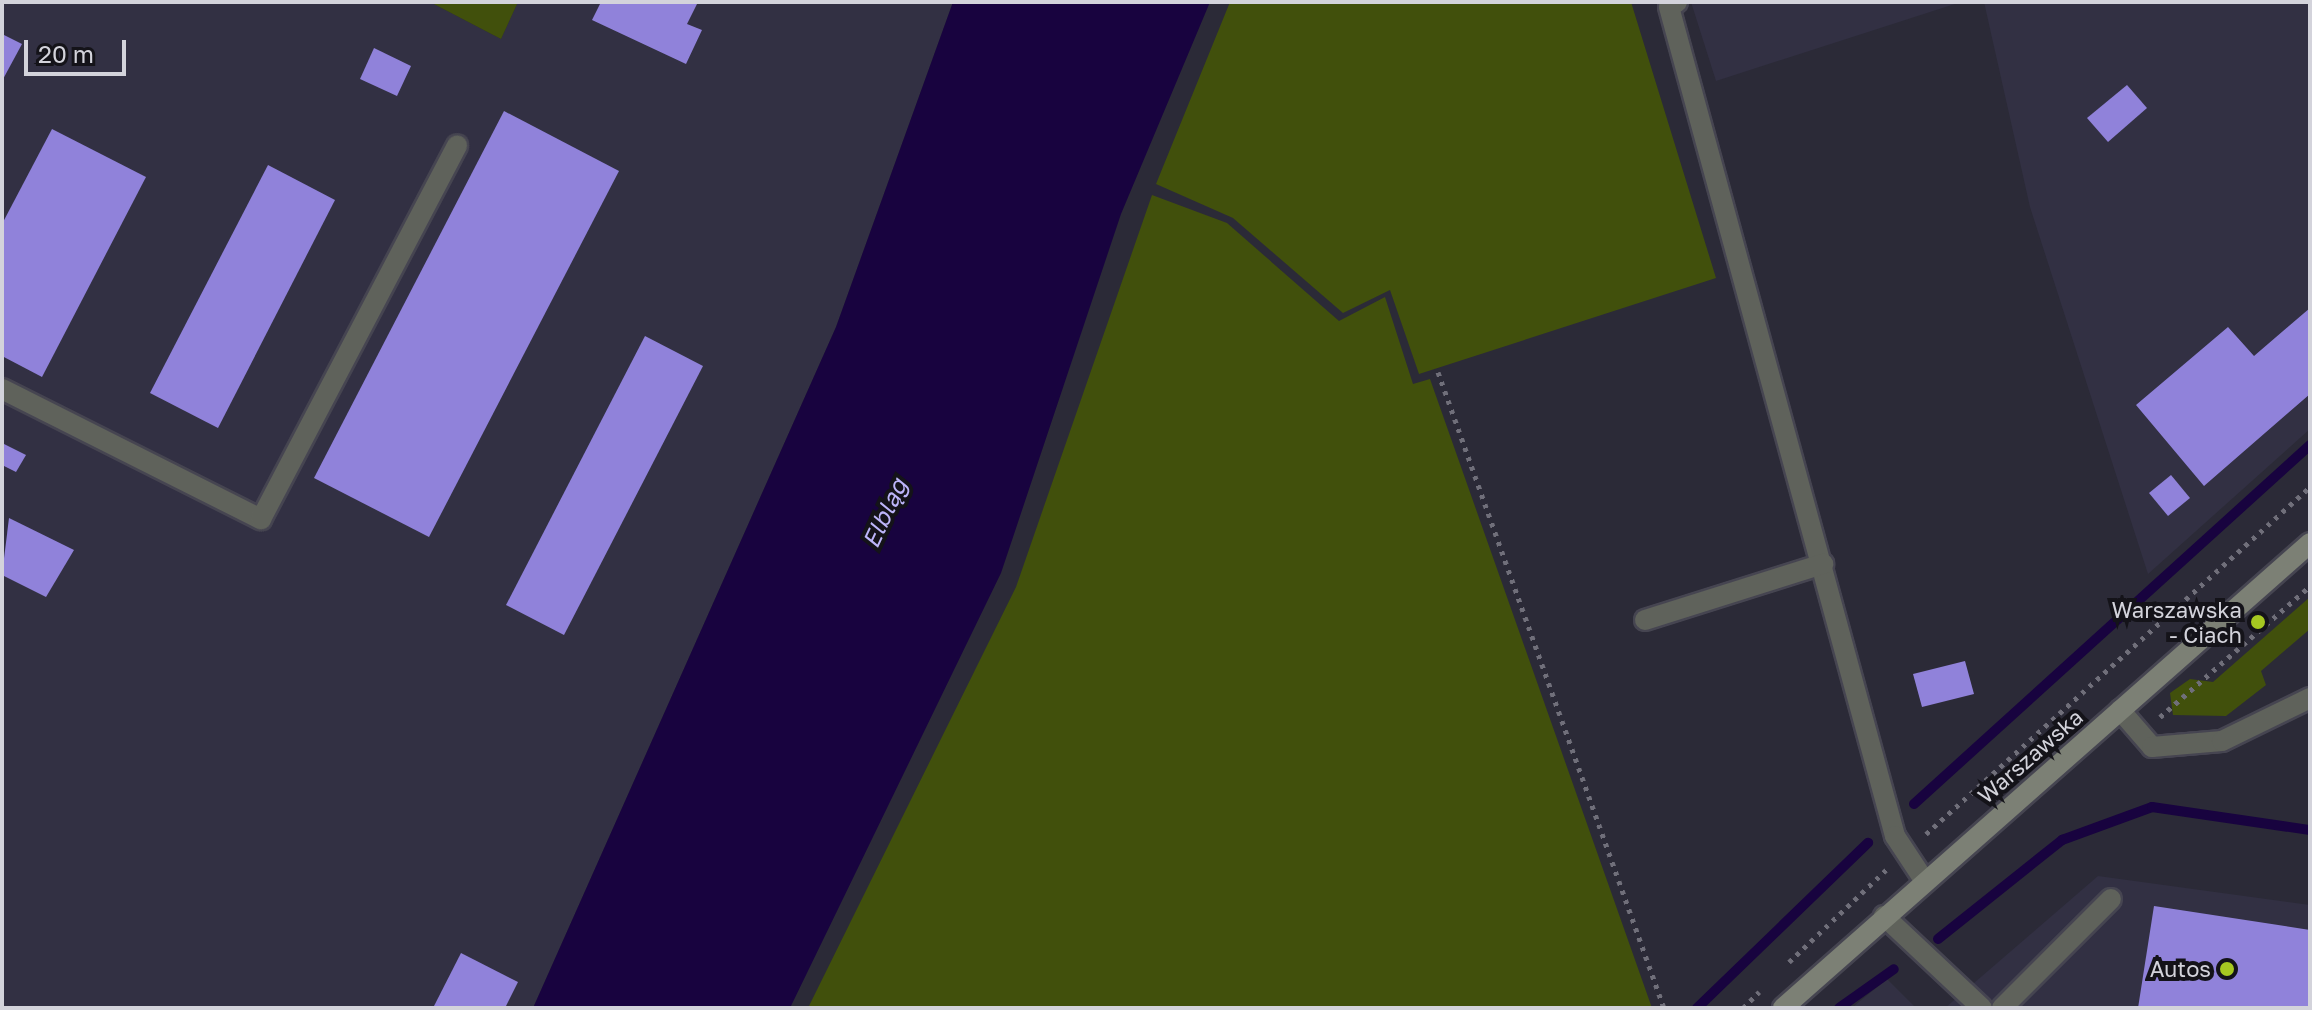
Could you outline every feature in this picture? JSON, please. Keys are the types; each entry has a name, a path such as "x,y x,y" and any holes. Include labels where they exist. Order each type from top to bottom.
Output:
{"main road":[{"name":"Warszawska","path":"1783,1008 1924,880 2310,543"}],"lane":[{"path":"1677,2 1669,7 1895,836 1924,880"},
{"path":"2,389 261,519 457,145"},
{"path":"1645,620 1823,564"},
{"path":"2120,710 2152,747 2222,741 2310,698"},
{"path":"2002,1008 2111,899"},
{"path":"1884,916 1982,1008"}],"path":[{"path":"1438,372 1664,1008"},
{"path":"1776,975 1905,852 2310,487"},
{"path":"2140,734 2310,586"},
{"path":"1743,1008 1765,986"}],"shaded area":[{"path":"2,2 430,2 501,39 518,2 953,2 836,327 533,1008 2,1008"},
{"path":"1691,2 1961,2 1716,81"},
{"path":"1984,2 2310,2 2310,429 2148,574 2030,207"},
{"path":"2098,876 2310,905 2310,1008 1945,1008"},
{"path":"1887,979 1916,1008 1852,1008 1860,1001"}],"green space":[{"path":"430,2 518,2 501,39"},
{"path":"1230,2 1631,2 1716,278 1419,374 1390,290 1343,313 1233,218 1156,184"},
{"path":"1152,195 1227,223 1339,321 1385,297 1413,384 1430,379 1652,1008 808,1008 1016,587"},
{"path":"2310,597 2310,629 2261,671 2266,685 2226,716 2173,715 2170,693 2190,679 2213,682"}],"water":[{"name":"Elbląg","path":"953,2 1210,2 1121,214 1001,573 790,1008 533,1008 836,327"}],"building":[{"path":"601,2 698,2 687,24 702,30 686,64 592,20"},
{"path":"2,34 22,44 2,81"},
{"path":"374,48 411,66 397,96 360,79"},
{"path":"2127,85 2147,108 2108,142 2087,118"},
{"path":"504,111 619,171 429,537 314,478"},
{"path":"52,129 146,177 42,377 2,356 2,224"},
{"path":"268,165 335,200 218,428 150,393"},
{"path":"2310,308 2310,394 2204,486 2136,405 2228,327 2254,356"},
{"path":"645,336 703,366 564,635 506,605"},
{"path":"2,443 26,455 16,472 2,465"},
{"path":"2171,475 2190,498 2168,516 2149,493"},
{"path":"9,518 74,550 46,597 2,575"},
{"path":"1965,661 1974,694 1922,707 1913,674"},
{"name":"Autos","path":"2154,906 2310,930 2310,1008 2138,1008"},
{"path":"461,953 518,982 505,1008 433,1008"}],"waterway":[{"path":"1914,804 2310,445"},
{"path":"1938,939 2062,840 2152,807 2310,830"},
{"path":"1697,1008 1868,843"},
{"path":"1839,1008 1894,969"}],"place":[{"name":"Warszawska - Ciach","path":"2258,622"},
{"name":"Autos","path":"2227,969"}]}
